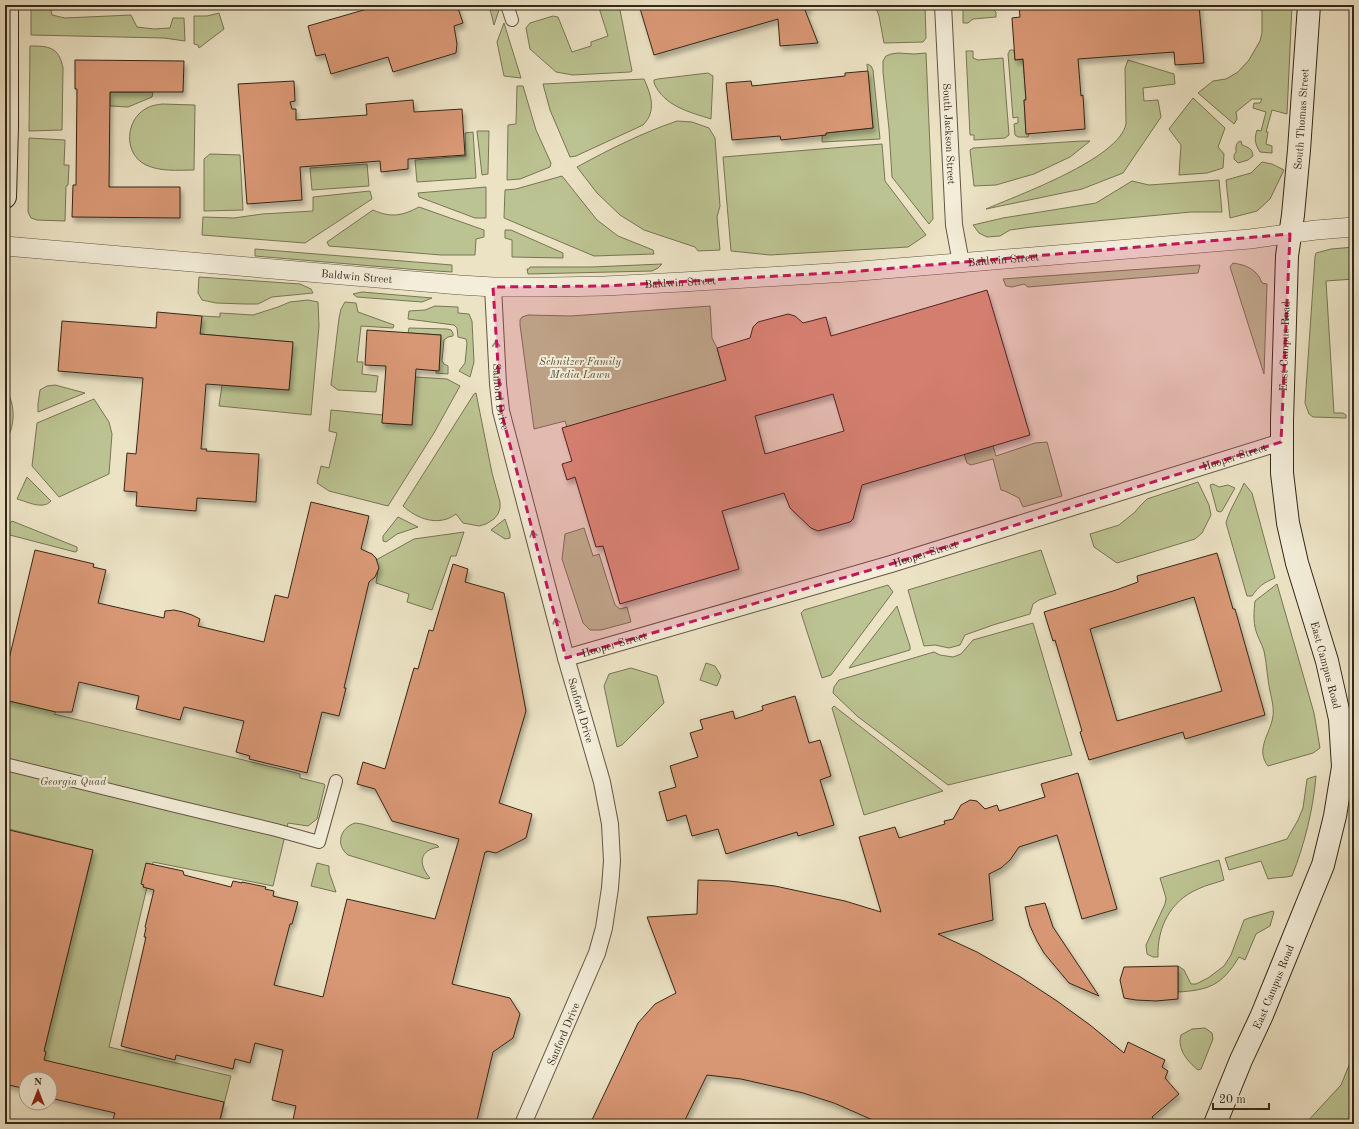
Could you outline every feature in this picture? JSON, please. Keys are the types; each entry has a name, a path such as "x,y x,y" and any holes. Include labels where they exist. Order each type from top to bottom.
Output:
{"main road":[{"path":"5,197 8,127 7,5"},
{"name":"South Thomas Street","path":"1290,234 1299,150 1309,5"},
{"name":"East Campus Road","path":"1215,1124 1323,865 1335,816 1343,767 1340,719 1329,667 1297,563 1288,523 1282,473 1281,442 1287,256 1290,234"}],"street":[{"path":"507,5 512,20"},
{"name":"South Jackson Street","path":"943,5 954,225 961,263"},
{"name":"Baldwin Street","path":"5,246 493,287 605,286 848,272 1250,239 1316,230 1354,228"},
{"name":"Sanford Drive","path":"493,287 498,384 501,411 566,658 602,782 610,824 612,861 610,888 604,928 597,953 523,1124"},
{"name":"Hooper Street","path":"566,658 891,564 1281,442"},
{"path":"5,764 276,830 319,842 336,781"}],"highlighted area":[{"path":"1290,234 1281,442 891,564 566,658 501,411 493,287 605,286 848,272"}],"green space":[{"path":"31,5 50,5 52,15 65,18 131,15 137,27 154,29 170,28 173,18 184,18 185,41 164,38 31,35"},
{"path":"489,5 500,5 494,25"},
{"path":"609,5 619,5 632,71 573,75 556,72 530,49 526,28 530,23 553,16 558,17 572,52 591,46 591,42 608,36 599,8"},
{"path":"875,5 925,5 926,38 923,42 884,43 879,16"},
{"path":"963,5 988,5 996,12 996,17 973,19 968,23 963,23"},
{"path":"1262,5 1292,5 1287,114 1272,110 1266,132 1268,132 1266,144 1272,146 1272,153 1260,152 1256,141 1257,130 1261,131 1266,112 1253,108 1254,103 1260,103 1262,99 1252,99 1236,112 1237,119 1234,124 1198,93 1213,81 1226,79 1238,72 1249,60 1260,41 1262,33"},
{"path":"219,13 224,29 199,48 198,45 194,44 194,16 207,16"},
{"path":"504,23 521,78 504,76 497,42"},
{"path":"30,46 48,47 56,52 61,61 63,68 62,130 29,131"},
{"path":"1010,50 1014,50 1015,60 1023,59 1026,100 1024,100 1026,133 1029,134 1028,137 1018,137 1015,135 1014,124 1018,123 1018,117 1013,118 1008,54"},
{"path":"966,51 973,51 973,58 978,60 1003,58 1009,135 1005,138 974,140 974,135 970,135"},
{"path":"898,53 926,53 933,219 929,224 892,177 883,61 886,56"},
{"path":"1128,60 1174,74 1175,84 1143,88 1144,101 1158,100 1161,117 1123,173 1082,189 986,209 1043,185 1087,163 1106,150 1119,137 1126,124 1125,68"},
{"path":"867,64 871,66 873,70 880,139 822,142 822,136 826,135 826,133 873,128"},
{"path":"708,73 713,76 711,119 686,111 671,103 658,91 654,83 654,80 658,79"},
{"path":"644,79 649,91 651,109 647,120 643,125 576,156 570,157 550,110 543,84"},
{"path":"517,86 523,86 536,130 551,163 550,167 520,179 507,180 508,125 516,124"},
{"path":"110,92 153,92 152,97 128,107 110,106"},
{"path":"1193,98 1225,128 1218,147 1224,154 1223,168 1207,173 1179,175 1181,145 1169,129"},
{"path":"162,104 195,105 194,170 158,169 146,165 133,153 130,145 130,136 134,120 147,108"},
{"path":"677,121 692,122 709,128 715,138 720,206 717,217 720,250 698,251 695,247 644,230 620,215 597,193 577,167 626,142"},
{"path":"477,131 489,131 488,174 482,175"},
{"path":"473,132 476,178 417,182 415,160 466,156 465,133"},
{"path":"29,138 65,140 64,165 69,165 68,185 66,186 65,221 37,220 31,218 28,212"},
{"path":"1090,141 1070,157 1034,174 996,185 974,186 970,150 973,148"},
{"path":"1241,141 1242,145 1251,150 1253,156 1248,160 1238,163 1234,159 1234,155 1237,144"},
{"path":"882,144 885,181 926,235 908,247 770,255 731,251 723,157"},
{"path":"210,154 240,155 243,210 204,211 204,159"},
{"path":"1262,162 1272,164 1284,170 1270,199 1257,211 1230,218 1226,180 1251,173"},
{"path":"367,164 369,186 312,190 310,168"},
{"path":"562,176 597,220 618,236 653,250 654,254 594,256 504,218 505,190 516,189"},
{"path":"1219,180 1222,212 1191,212 1032,227 1010,230 1000,236 987,237 979,233 973,225 1003,218 1096,203 1132,181 1149,185"},
{"path":"486,187 486,218 475,218 419,197 418,193"},
{"path":"370,191 372,199 305,243 202,235 203,217 234,218 262,214 313,211 313,197"},
{"path":"419,207 484,230 484,237 476,239 475,255 441,255 329,246 327,242 373,210 379,213 396,215"},
{"path":"505,230 511,230 563,253 563,258 512,257 512,240 505,238"},
{"path":"1354,247 1354,279 1326,281 1334,413 1343,413 1346,415 1346,418 1313,417 1309,414 1305,403 1315,257 1316,253 1331,249"},
{"path":"255,249 452,265 452,272 255,256"},
{"path":"1233,263 1250,268 1257,274 1262,283 1267,284 1264,374 1230,267"},
{"path":"662,264 652,271 528,274 527,269 530,267 592,267"},
{"path":"1200,265 1198,273 1028,287 1024,284 1012,287 1006,286 1003,279"},
{"path":"199,277 300,284 311,289 313,293 272,297 258,304 216,303 202,300 198,293"},
{"path":"362,292 432,298 422,302 357,297 353,294"},
{"path":"308,300 318,302 319,326 311,415 219,406 222,385 289,390 293,342 200,334 202,316 220,317 220,313 253,315 290,302"},
{"path":"345,302 356,303 358,312 394,325 393,328 361,326 357,362 363,362 362,374 378,376 376,392 338,390 331,385 339,318 341,309"},
{"path":"435,306 458,307 458,313 469,314 472,321 474,362 470,377 459,371 465,363 467,343 466,339 458,337 457,328 454,325 408,319 409,311 425,310"},
{"name":"Schnitzer Family Media Lawn","path":"710,306 712,338 717,348 726,380 567,427 565,421 534,429 520,325 520,320 522,317 528,315 571,316"},
{"path":"409,328 451,330 453,336 444,340 442,361 448,366 448,374 436,373 436,370 439,370 441,335 408,333"},
{"path":"415,377 447,379 460,386 434,433 388,506 329,491 317,483 321,466 329,468 337,433 329,431 331,410 383,415 382,423 412,425"},
{"path":"55,385 85,393 38,412 40,390 47,386"},
{"path":"5,393 9,395 11,400 13,418 11,431 5,441"},
{"path":"476,393 492,473 500,502 498,514 494,519 479,526 463,523 456,514 443,520 435,521 421,518 403,506"},
{"path":"94,399 109,422 112,434 109,474 59,497 32,466 37,423"},
{"path":"1047,442 1062,496 1023,507 1019,498 1001,490 993,459 971,465 967,463 964,454 993,446 996,456 1035,443"},
{"path":"27,477 51,501 48,504 40,505 17,499"},
{"path":"1198,482 1209,505 1211,515 1202,533 1195,539 1117,563 1094,547 1090,534 1119,525 1135,512 1147,499"},
{"path":"1244,483 1252,493 1275,578 1262,585 1252,596 1247,596 1226,523 1229,513"},
{"path":"1213,484 1219,487 1228,485 1235,488 1220,512 1217,511 1210,485"},
{"path":"398,517 418,527 397,534 386,542 383,541 383,536"},
{"path":"505,519 510,538 505,539 491,530"},
{"path":"12,521 77,547 77,551 75,552 6,534 6,528"},
{"path":"584,528 593,556 599,554 615,605 620,609 627,607 631,622 601,630 590,630 583,623 562,559 565,534"},
{"path":"464,532 456,556 451,556 432,610 407,602 409,594 376,583 378,570 376,560 414,539"},
{"path":"1041,550 1056,594 1039,600 1033,604 1030,614 965,635 960,645 949,648 935,645 924,646 908,590"},
{"path":"1277,584 1314,713 1320,748 1313,753 1268,766 1263,755 1263,749 1273,717 1273,709 1265,656 1255,627 1254,612 1255,601"},
{"path":"888,585 893,592 831,675 822,678 801,613 804,610"},
{"path":"897,606 910,650 849,668"},
{"path":"1033,623 1072,755 948,785 857,716 833,693 834,687 839,680 934,652 940,655 953,657 961,654 973,640"},
{"path":"706,663 715,666 721,676 717,686 700,680"},
{"path":"631,668 657,676 664,703 622,745 617,747 604,686 609,674"},
{"name":"Georgia Quad","path":"5,700 56,712 54,714 297,773 300,774 300,778 325,785 317,819 308,826 288,823 273,886 153,862 109,1047 231,1076 219,1124 58,1081 58,1071 39,1071 93,850 5,828"},
{"path":"834,706 943,791 864,815 832,708"},
{"path":"1316,776 1308,826 1292,876 1268,879 1261,861 1229,870 1225,858 1287,839 1303,808 1307,779"},
{"path":"355,823 437,845 439,847 427,851 422,858 422,863 426,873 430,878 427,879 348,855 342,846 341,837 350,825"},
{"path":"1219,860 1224,880 1204,886 1188,894 1180,901 1173,908 1163,926 1158,946 1158,957 1153,957 1147,954 1146,945 1165,904 1166,898 1160,878"},
{"path":"317,863 329,866 329,872 336,892 311,886"},
{"path":"1273,911 1270,926 1256,934 1245,960 1239,957 1227,974 1214,984 1199,990 1178,992 1178,966 1184,970 1191,984 1196,984 1208,978 1224,966 1231,955 1244,920"},
{"path":"1205,1028 1212,1033 1213,1039 1201,1069 1198,1070 1190,1063 1184,1054 1180,1045 1180,1040 1181,1035 1192,1029"},
{"path":"1354,1053 1354,1124 1305,1124 1341,1085"}],"building":[{"path":"381,5 457,5 463,23 454,26 457,44 456,53 393,72 388,57 331,74 325,54 316,56 308,26"},
{"path":"639,5 809,5 810,8 805,10 818,43 780,46 778,19 654,55"},
{"path":"1019,5 1199,5 1204,63 1175,65 1174,52 1078,59 1081,96 1083,95 1085,129 1026,134 1024,100 1026,100 1023,59 1015,60 1012,18 1020,17"},
{"path":"75,60 184,61 183,92 110,92 109,187 180,187 180,218 72,217 73,185 76,185 77,89 75,89"},
{"path":"868,71 873,128 781,140 780,136 732,140 726,83 751,81 752,86 845,76 845,73"},
{"path":"294,81 295,101 290,102 292,109 296,109 296,120 367,115 366,104 413,100 414,112 462,109 465,155 408,159 408,169 381,172 380,161 300,167 302,200 247,204 238,84"},
{"path":"987,290 1030,435 862,485 853,519 850,522 818,531 811,528 790,508 784,493 722,511 739,569 620,604 603,546 596,547 575,477 567,480 562,464 572,461 562,428 726,380 717,348 750,338 753,327 758,322 788,314 795,316 803,323 826,317 831,336","holes":["833,394 844,431 765,454 755,416"]},
{"path":"157,312 202,316 200,334 293,342 289,390 206,384 201,449 207,449 206,451 259,454 256,502 197,498 196,511 136,506 137,492 124,491 127,453 136,454 143,378 58,371 62,321 156,328"},
{"path":"367,330 441,335 439,371 416,369 412,425 382,423 386,366 365,365"},
{"path":"311,502 369,516 361,549 372,554 376,558 379,568 375,577 369,582 344,688 346,688 339,716 322,712 307,773 249,759 250,756 236,752 244,721 184,707 180,720 136,709 139,696 79,682 72,712 56,712 5,700 5,676 35,550 94,564 93,567 106,570 98,603 164,618 165,611 174,610 183,612 200,619 198,626 264,642 275,595 288,598"},
{"path":"1217,553 1233,609 1235,609 1265,715 1185,739 1183,732 1089,760 1055,640 1053,641 1044,612 1138,582 1137,576","holes":["1194,597 1222,691 1117,721 1090,629"]},
{"path":"453,564 468,569 465,582 504,593 526,711 499,803 532,814 526,838 496,853 485,852 452,984 510,998 520,1014 513,1038 493,1052 476,1124 292,1124 296,1106 272,1100 283,1050 255,1043 250,1063 235,1059 233,1069 176,1055 175,1060 121,1046 146,937 144,937 145,927 154,890 143,887 144,885 141,884 146,863 183,871 184,875 231,887 233,881 266,887 265,889 274,891 273,896 298,902 292,924 290,924 274,985 323,997 347,899 435,919 459,839 392,821 375,789 357,784 363,762 385,769 414,668 418,669 429,630 433,631"},
{"path":"795,696 809,743 820,740 831,776 820,780 834,825 798,836 797,832 726,854 718,829 692,836 686,815 667,821 659,792 676,787 670,766 698,757 690,733 703,729 700,720 733,711 735,719 763,710 762,706"},
{"path":"1078,773 1117,909 1082,919 1057,835 1019,847 1010,860 1001,868 989,874 993,920 938,934 977,952 1019,976 1090,1025 1124,1053 1128,1042 1165,1060 1162,1067 1168,1071 1165,1078 1179,1094 1152,1117 1157,1124 882,1124 834,1103 803,1093 741,1079 707,1075 683,1124 590,1124 638,1023 655,1004 676,993 647,917 697,914 698,880 729,881 775,886 845,901 881,912 859,837 895,827 899,838 945,824 944,821 953,819 961,805 970,800 977,801 985,809 997,805 999,811 1045,797 1041,784"},
{"path":"5,829 93,850 44,1051 46,1052 44,1060 224,1102 219,1124 123,1124 112,1122 115,1113 58,1100 58,1071 18,1071 18,1087 5,1084"},
{"path":"1045,903 1053,927 1099,996 1069,983 1044,953 1037,941 1030,926 1025,907"},
{"path":"1178,966 1178,999 1156,1001 1124,998 1120,980 1124,967"}]}
